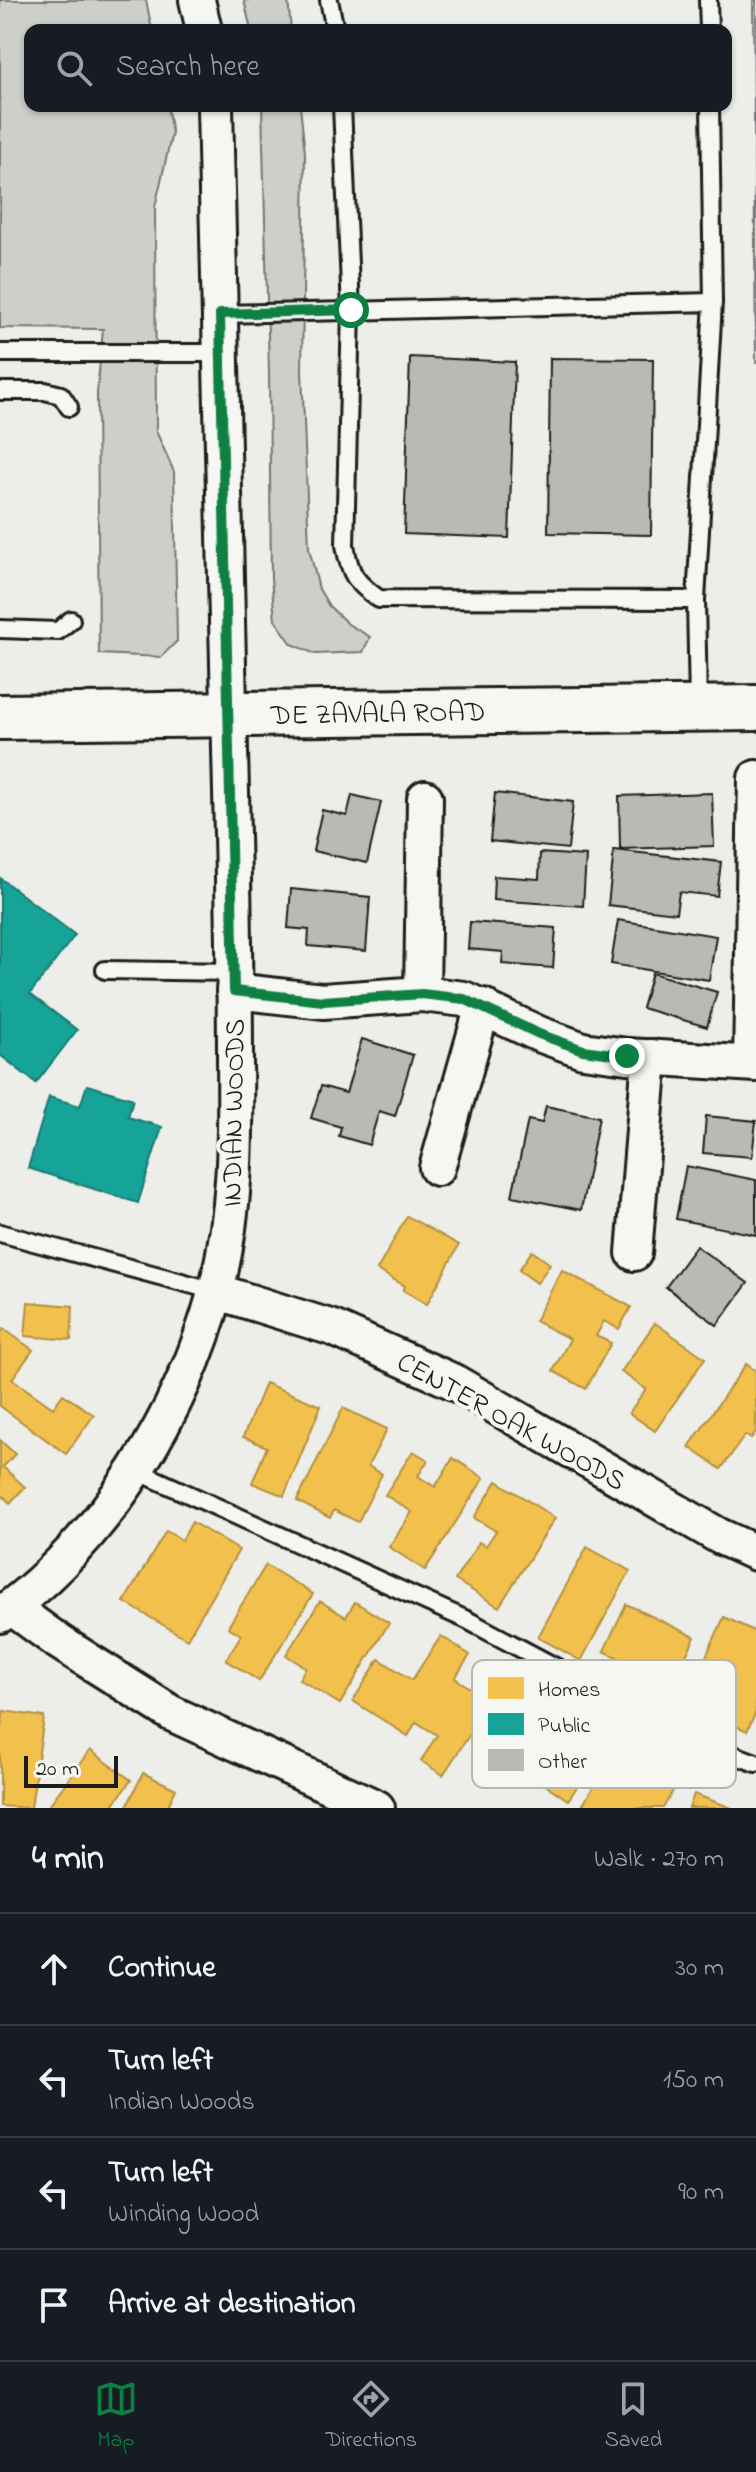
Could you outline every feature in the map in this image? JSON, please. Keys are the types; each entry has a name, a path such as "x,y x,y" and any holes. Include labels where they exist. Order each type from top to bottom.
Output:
{"main road":[{"name":"DE ZAVALA ROAD","path":"0,717 756,708"}],"street":[{"path":"197,0 203,24"},
{"name":"INDIAN WOODS","path":"6,1611 54,1569 89,1531 135,1470 168,1414 189,1368 215,1291 228,1231 236,1168 234,981 215,112"},
{"path":"234,981 323,1001 422,994 464,999 539,1034 583,1050 754,1064 756,778"},
{"path":"422,994 425,798"},
{"path":"437,1168 483,1006"},
{"path":"634,1253 650,1057"},
{"name":"CENTER OAK WOODS","path":"215,1291 333,1328 454,1382 719,1536 756,1553"},
{"path":"6,1611 171,1713 377,1808"}],"lane":[{"path":"329,0 334,24"},
{"path":"708,0 709,24"},
{"path":"342,112 351,310 345,545 349,570 359,585 379,599 696,600"},
{"path":"698,707 696,600 713,302 710,112"},
{"path":"220,314 713,302"},
{"path":"0,353 221,353"},
{"path":"0,391 45,391 61,395 69,407"},
{"path":"0,629 58,631 71,620"},
{"path":"105,970 234,981"},
{"path":"0,1233 215,1291"},
{"path":"135,1470 467,1620 542,1660"},
{"path":"736,1756 756,1763"}],"shaded area":[{"path":"0,0 146,0 151,24 24,24 24,112 168,112 172,133 155,207 156,431 174,472 177,641 161,657 99,654 97,393 103,329 0,328"},
{"path":"244,0 288,0 290,24 250,24"},
{"path":"753,0 756,0 756,364"},
{"path":"262,112 301,112 305,153 302,370 309,548 319,589 329,606 348,624 370,637 363,652 315,654 292,644 275,620 271,578"}],"building: Homes":[{"path":"407,1216 459,1245 427,1304 403,1290 405,1286 377,1270"},
{"path":"532,1251 550,1264 537,1283 519,1270"},
{"path":"562,1270 631,1307 619,1329 604,1321 596,1336 611,1343 586,1389 553,1371 570,1339 535,1321"},
{"path":"28,1302 73,1306 71,1340 25,1336"},
{"path":"655,1323 705,1358 655,1431 629,1413 646,1389 621,1372"},
{"path":"4,1329 33,1350 12,1379 53,1408 63,1394 94,1415 66,1454 0,1406 0,1334"},
{"path":"746,1364 756,1371 756,1432 751,1439 745,1435 721,1469 689,1447"},
{"path":"265,1383 321,1406 284,1496 252,1483 267,1447 243,1437"},
{"path":"343,1408 387,1429 368,1466 382,1474 358,1522 334,1510 330,1518 297,1501"},
{"path":"0,1440 15,1454 3,1467 25,1487 10,1503 0,1493"},
{"path":"413,1451 428,1460 418,1476 435,1487 453,1458 484,1478 425,1570 389,1547 412,1512 385,1495"},
{"path":"497,1481 555,1518 499,1607 455,1580 479,1542 486,1546 496,1531 474,1518"},
{"path":"192,1522 239,1550 187,1639 124,1602 166,1531 182,1540"},
{"path":"587,1547 630,1571 582,1660 538,1637"},
{"path":"266,1565 313,1594 259,1681 226,1660 241,1635 228,1627"},
{"path":"320,1601 346,1617 355,1602 389,1623 340,1704 299,1679 306,1668 286,1655"},
{"path":"626,1604 695,1637 684,1660 621,1660 604,1651"},
{"path":"724,1617 756,1632 756,1712 747,1731 736,1726 736,1660 704,1660"},
{"path":"441,1636 470,1655 455,1678 472,1689 472,1731 443,1775 421,1761 437,1735 416,1722 408,1736 353,1701 379,1659 412,1680"},
{"path":"4,1711 44,1717 31,1808 0,1806 0,1732"},
{"path":"90,1750 131,1780 111,1808 47,1808"},
{"path":"143,1773 176,1789 167,1808 126,1808"},
{"path":"550,1788 576,1788 568,1800"},
{"path":"592,1788 675,1788 663,1808 581,1808"},
{"path":"694,1794 732,1808 689,1808"}],"building: Public":[{"path":"0,878 75,935 30,994 77,1030 36,1083 0,1055"},
{"path":"87,1085 133,1099 128,1117 162,1127 138,1203 28,1168 49,1097 80,1106"}],"building: Other":[{"path":"410,357 515,362 509,538 404,534"},
{"path":"550,358 653,359 651,535 548,533"},
{"path":"495,793 573,802 568,849 490,841"},
{"path":"712,793 714,846 620,849 619,796"},
{"path":"352,795 381,802 367,863 313,851 322,810 347,816"},
{"path":"614,850 721,862 717,896 679,892 676,913 608,905"},
{"path":"540,853 586,856 583,906 493,900 494,876 539,879"},
{"path":"291,889 370,897 366,951 308,946 309,930 288,928"},
{"path":"618,920 716,936 709,980 611,964"},
{"path":"470,922 556,928 553,968 502,964 503,952 468,949"},
{"path":"652,973 717,992 707,1027 642,1008"},
{"path":"362,1039 413,1055 395,1116 379,1111 369,1145 339,1136 341,1127 311,1118 321,1086 346,1093"},
{"path":"546,1106 599,1117 581,1210 512,1196 528,1120 542,1123"},
{"path":"706,1116 756,1121 752,1157 703,1153"},
{"path":"686,1166 756,1180 756,1235 676,1219"},
{"path":"696,1246 748,1283 717,1325 666,1287"}],"route":[{"path":"351,310 220,314 234,991 323,1001 422,994 464,999 539,1034 583,1050 627,1056"}]}
